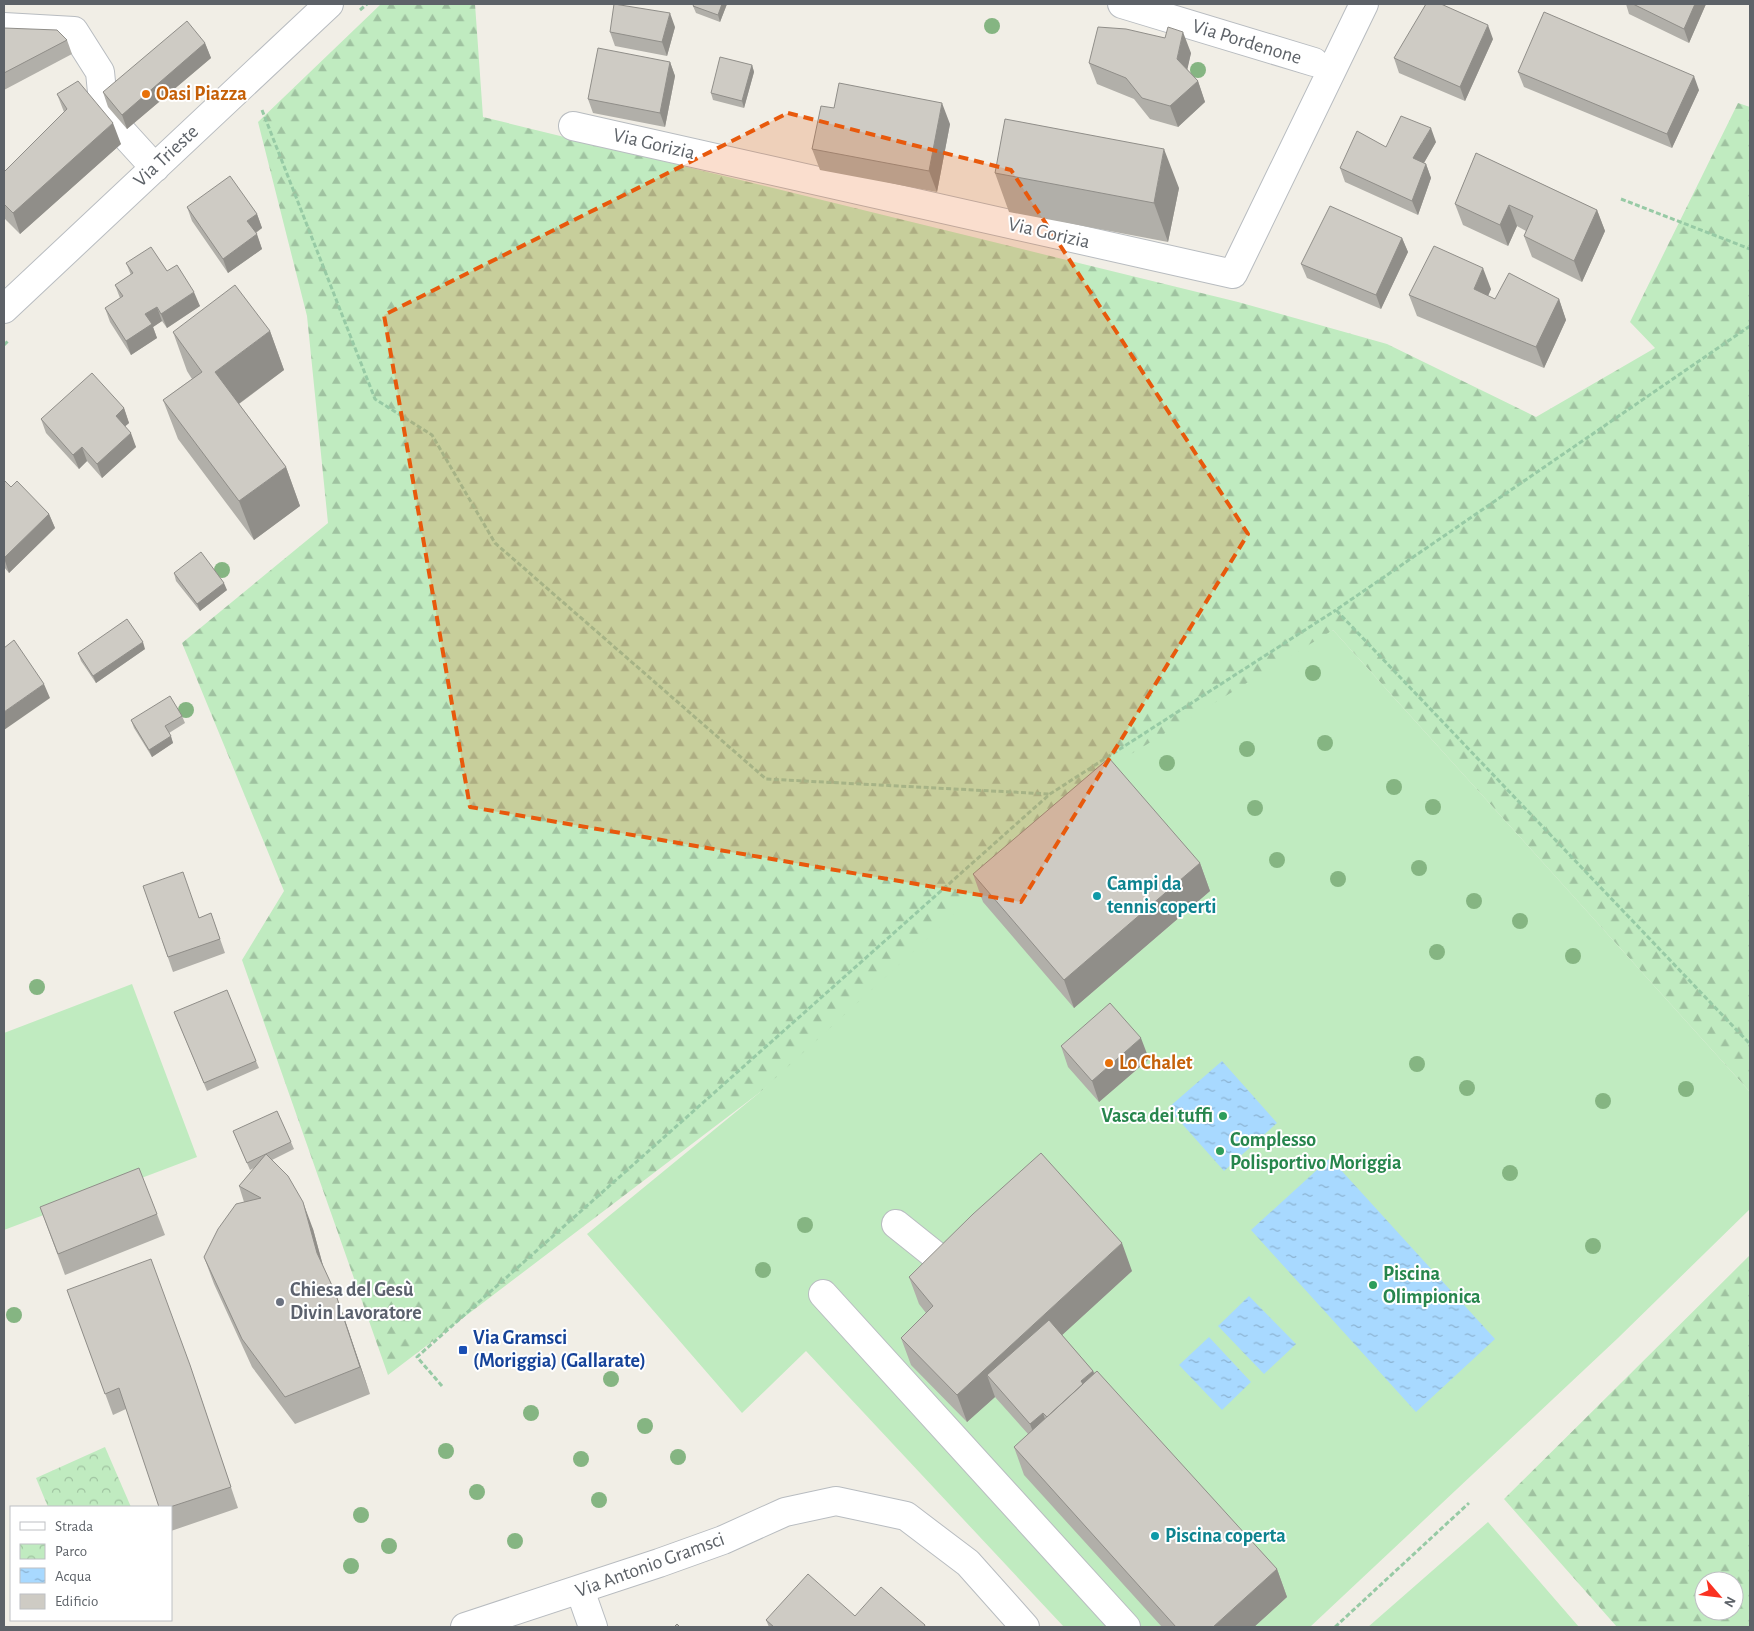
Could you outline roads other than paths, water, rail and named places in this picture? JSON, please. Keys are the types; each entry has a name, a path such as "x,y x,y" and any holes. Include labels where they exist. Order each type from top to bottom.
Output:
{"street":[{"name":"Via Trieste","path":"4,309 329,4"},
{"name":"Via Pordenone","path":"1122,4 1314,62"},
{"name":"Via Gorizia","path":"572,126 1233,274 1364,4"},
{"path":"4,27 74,31 100,72 104,112 155,168"},
{"path":"896,1224 941,1260"},
{"path":"823,1294 1126,1627"},
{"name":"Via Antonio Gramsci","path":"465,1627 580,1590 723,1540 785,1512 836,1501 906,1516 968,1563 1025,1627"},
{"path":"580,1590 593,1627"}],"water":[{"name":"Vasca dei tuffi","path":"1222,1061 1277,1123 1224,1171 1168,1108"},
{"name":"Piscina Olimpionica","path":"1330,1158 1495,1339 1416,1412 1251,1230"},
{"path":"1249,1296 1296,1344 1264,1374 1218,1326"},
{"path":"1209,1337 1251,1382 1222,1410 1179,1365"}],"place":[{"name":"Oasi Piazza","path":"146,94"},
{"name":"Campi da tennis coperti","path":"1097,896"},
{"name":"Lo Chalet","path":"1109,1063"},
{"name":"Vasca dei tuffi","path":"1223,1116"},
{"name":"Complesso Polisportivo Moriggia","path":"1220,1151"},
{"name":"Piscina Olimpionica","path":"1373,1285"},
{"name":"Chiesa del Gesù Divin Lavoratore","path":"280,1302"},
{"name":"Via Gramsci (Moriggia) (Gallarate)","path":"463,1350"},
{"name":"Piscina coperta","path":"1155,1536"}]}
